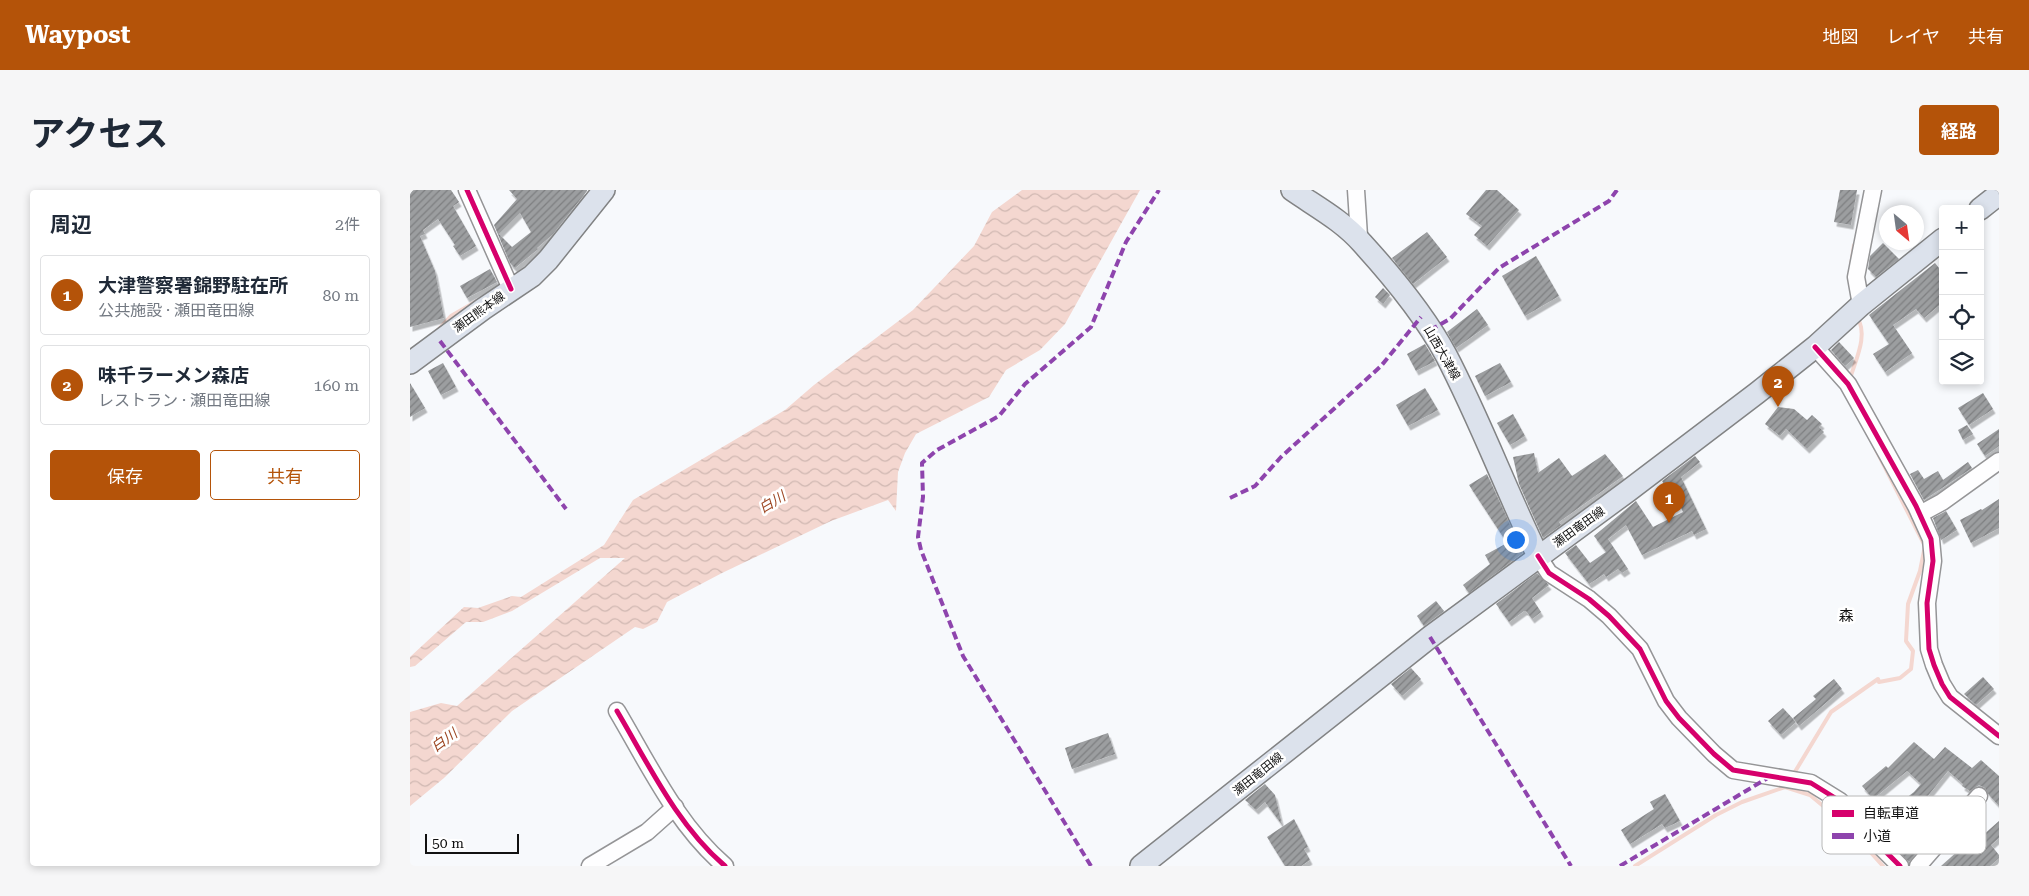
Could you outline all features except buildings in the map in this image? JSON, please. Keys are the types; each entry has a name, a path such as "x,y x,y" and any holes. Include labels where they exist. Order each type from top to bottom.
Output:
{"main road":[{"name":"瀬田熊本線","path":"410,363 511,289 532,276 548,260 604,190"},
{"name":"山西大津線","path":"1292,190 1338,222 1361,242 1391,276 1446,354 1538,556"},
{"path":"1984,206 1999,194"},
{"name":"瀬田竜田線","path":"1141,866 1430,637 1694,442 1815,348 1860,305 1939,242"}],"street":[{"path":"466,190 511,289"},
{"path":"1356,190 1361,242"},
{"path":"1860,305 1856,277 1873,190"},
{"path":"1815,348 1848,384 1920,514 1931,539 1933,561 1927,602 1930,649 1942,684 1950,697 1999,736"},
{"path":"1920,514 1942,502 1999,462"},
{"path":"1538,556 1549,573 1589,599 1609,616 1640,650 1666,701 1678,718 1724,763 1733,770 1811,783 1832,796"},
{"path":"617,711 690,830 708,851 725,866"},
{"path":"590,866 647,832 675,807"},
{"path":"1888,854 1900,866"},
{"path":"1918,866 1928,854"}],"water":[{"name":"白川","path":"1022,190 1140,190 1065,324 1040,350 1006,370 989,397 916,434 905,453 898,472 896,511 888,500 831,521 722,573 667,602 657,622 643,629 635,627 512,711 444,778 410,806 410,712 441,703 457,706 625,558 600,558 512,611 483,622 466,622 415,666 410,667 410,657 464,607 478,608 512,596 521,597 604,545 633,500 785,410 814,385 913,310 974,246 992,212"}],"waterway":[{"path":"1851,265 1854,245"},
{"path":"437,331 451,316 477,301"},
{"path":"1850,379 1858,356 1862,332 1857,317"},
{"path":"1793,775 1831,712 1878,679 1879,682 1900,678 1911,669 1913,651 1906,641 1908,604 1920,571 1925,546 1869,436"},
{"path":"1635,866 1716,815 1742,802 1785,787 1788,783"},
{"path":"1785,787 1810,795 1822,805"},
{"path":"1872,854 1883,866"}],"marked path":[{"path":"1091,866 963,656 921,550 918,537 923,497 922,463 937,450 999,416 1025,384 1091,327 1126,242 1159,190"},
{"path":"1430,330 1450,319 1499,268 1609,201 1617,190"},
{"path":"1230,498 1255,486 1281,457 1381,366 1421,317"},
{"path":"440,341 566,509"},
{"path":"1430,637 1571,866"},
{"path":"1620,866 1771,776"}],"cycle path":[{"path":"467,190 511,289"},
{"path":"1815,347 1848,384 1916,506 1931,539 1933,561 1927,603 1929,649 1942,684 1950,697 1999,736"},
{"path":"1538,556 1549,573 1589,599 1609,616 1640,649 1666,701 1679,718 1714,754 1733,770 1811,783 1832,796"},
{"path":"617,711 678,813 692,832 725,866"},
{"path":"1888,854 1900,866"}],"place":[{"name":"味千ラーメン森店","path":"1778,407"},
{"name":"大津警察署錦野駐在所","path":"1669,523"}],"district":[{"name":"森","path":"1846,616"}]}
